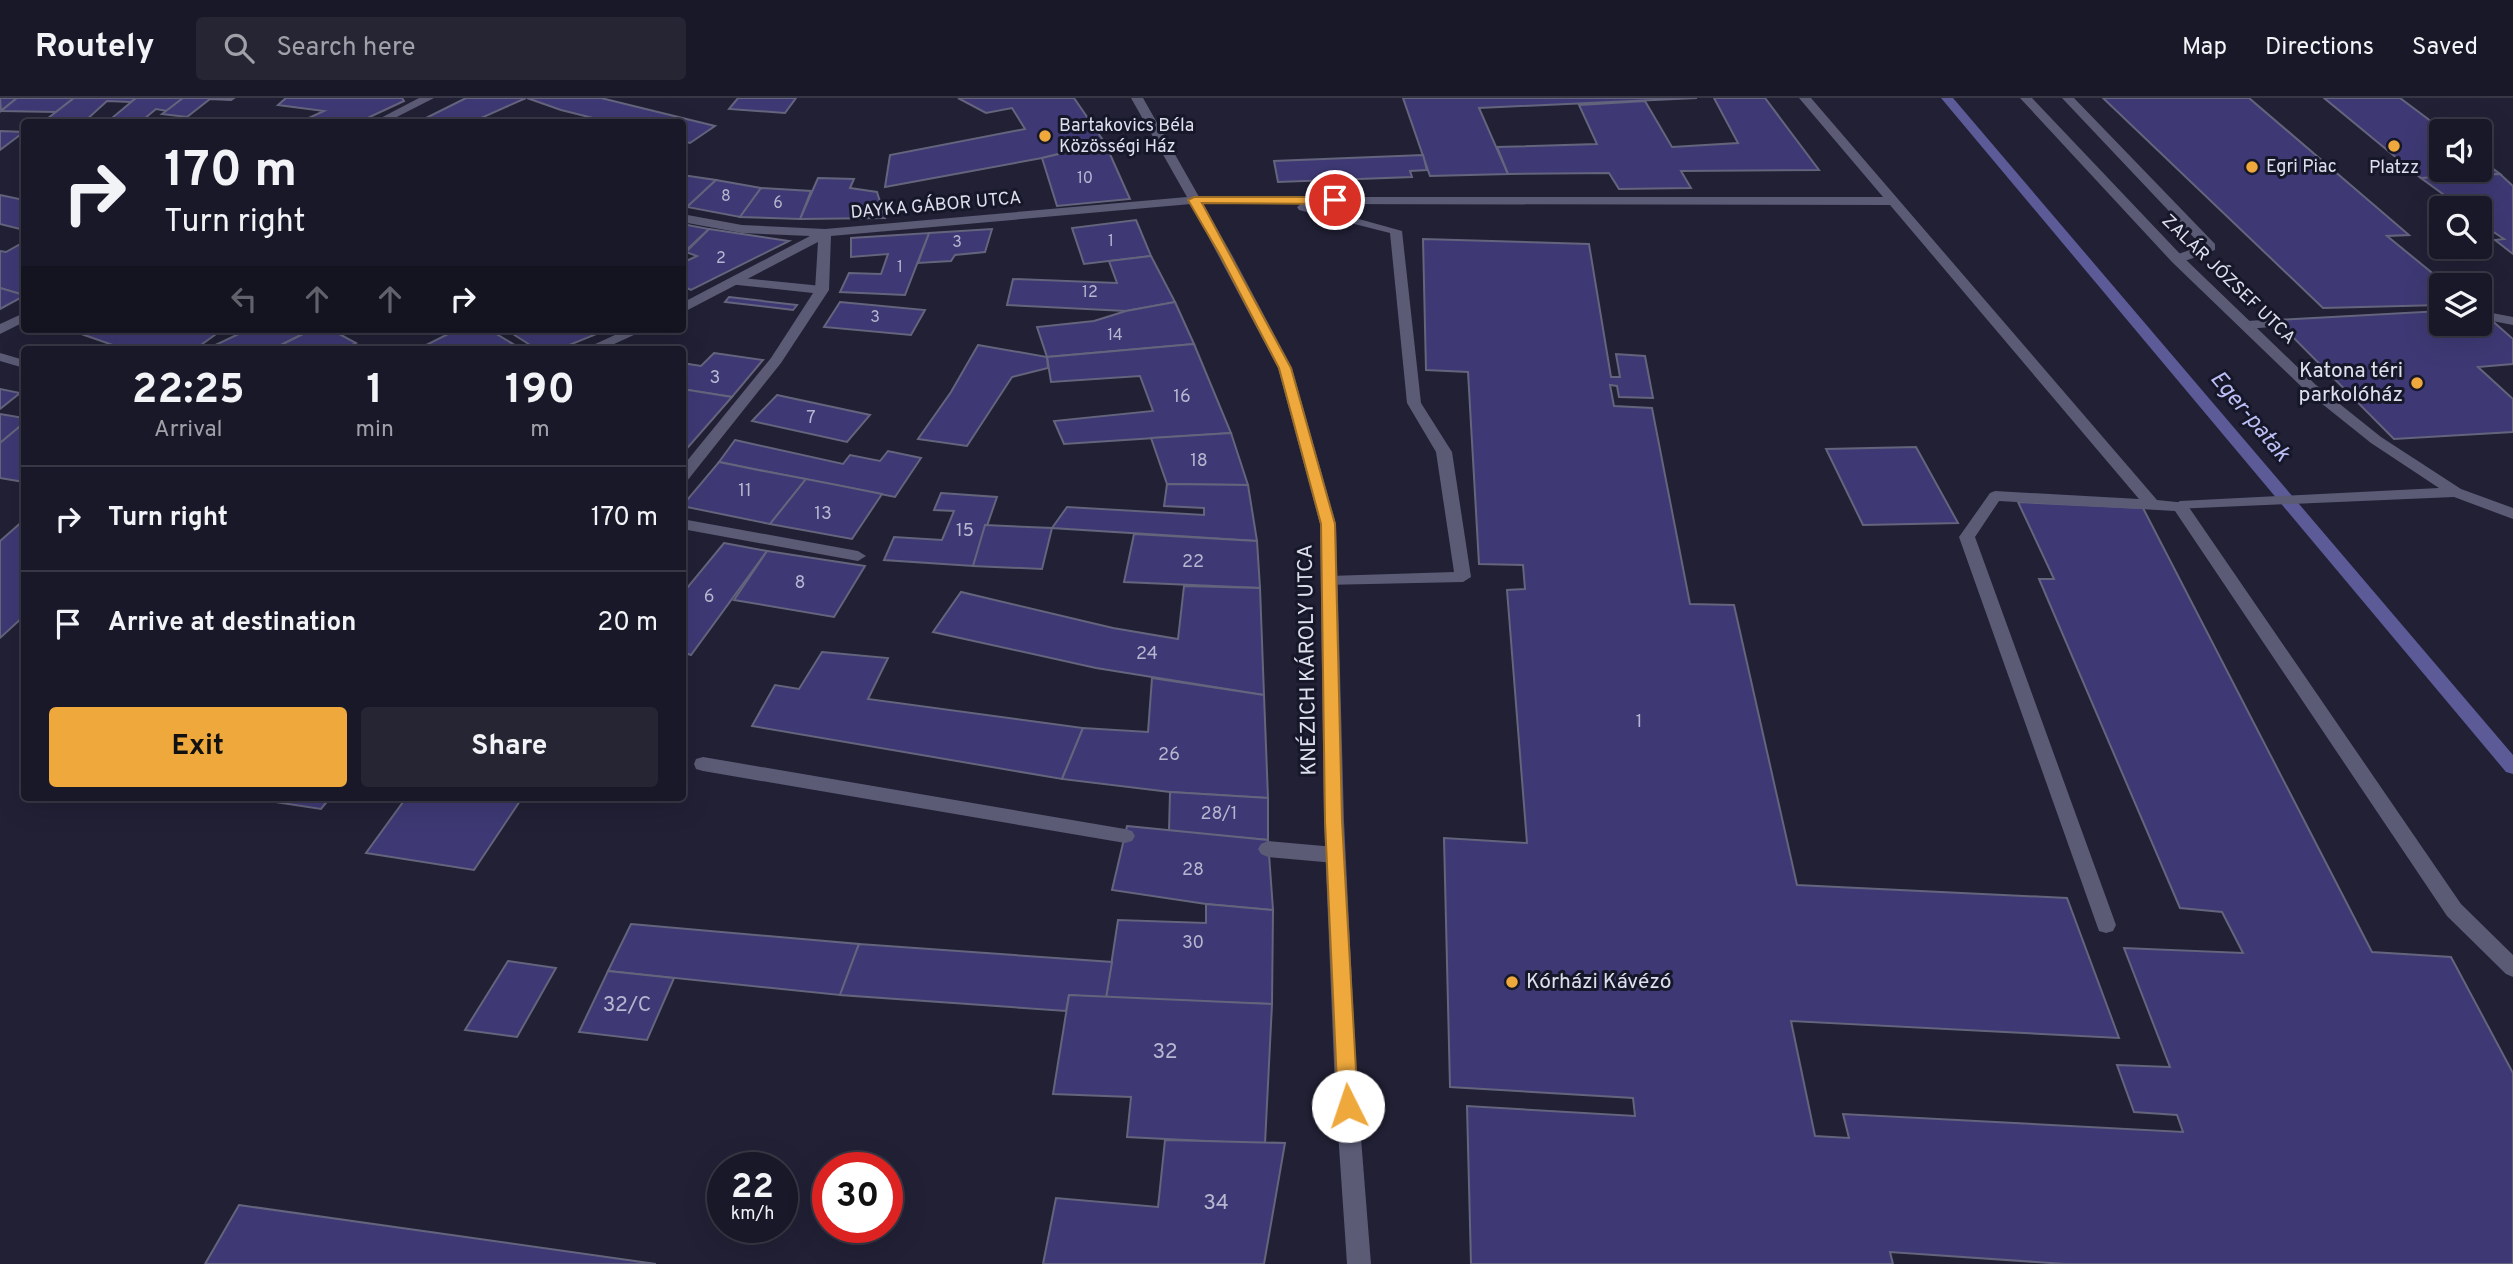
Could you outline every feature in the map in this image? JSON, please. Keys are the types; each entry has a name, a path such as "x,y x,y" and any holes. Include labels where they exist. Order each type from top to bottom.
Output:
{"street":[{"path":"391,119 428,98"},
{"name":"KNÉZICH KÁROLY UTCA","path":"1137,98 1226,255 1285,368 1328,524 1335,855 1346,1088 1359,1264"},
{"path":"1805,98 2151,503"},
{"name":"ZALÁR JÓZSEF UTCA","path":"2026,98 2177,259 2311,388 2376,440 2456,492"},
{"path":"2068,98 2210,247 2177,259"},
{"name":"DAYKA GÁBOR UTCA","path":"686,219 742,229 825,233 1194,200 1280,200"},
{"path":"1280,200 1894,201"},
{"path":"1280,200 1396,231 1414,404 1444,452 1463,578 1329,581"},
{"path":"686,307 825,233"},
{"path":"686,473 776,360 821,290 825,233"},
{"path":"733,281 821,290"},
{"path":"2492,317 2513,321"},
{"path":"0,330 21,319"},
{"path":"2247,325 2279,323"},
{"path":"599,346 630,333"},
{"path":"0,357 21,363"},
{"path":"2106,925 1967,537 1995,496 2180,506 2456,492 2513,514"},
{"path":"2180,506 2454,910 2513,968"},
{"path":"686,525 858,556"},
{"path":"703,764 1125,836"},
{"path":"1268,849 1335,855"}],"building":[{"path":"0,98 17,98 1,111"},
{"path":"17,98 74,98 56,112 1,111"},
{"path":"74,98 136,98 131,102 107,101 87,119 47,119"},
{"path":"136,98 183,98 167,111 156,109 144,119 112,118"},
{"path":"183,98 234,98 210,99 187,117 162,114"},
{"path":"286,98 402,98 404,101 365,119 307,119 324,111 278,105"},
{"path":"466,98 526,98 481,118 485,119 424,119"},
{"path":"527,98 601,98 715,126 690,143 686,142 686,119 597,119"},
{"path":"738,98 796,98 785,113 729,109"},
{"name":"Bartakovics Béla Közösségi Ház","path":"958,98 1074,98 1105,143 1042,158 885,187 890,155 1025,129 1012,108 986,113"},
{"path":"1403,98 1697,98 1479,108 1508,174 1430,176"},
{"path":"1714,98 1765,98 1819,170 1681,171 1691,188 1619,189 1609,173 1508,174 1497,147 1597,144 1579,105 1645,101 1672,147 1738,143"},
{"name":"Egri Piac","path":"2103,98 2249,98 2409,235 2387,236 2432,273 2429,273 2429,305 2323,308"},
{"path":"2324,98 2400,98 2429,120 2429,178 2421,178"},
{"path":"0,131 21,132 21,134 0,150"},
{"path":"1105,143 1130,199 1057,206 1042,158"},
{"path":"1423,155 1427,170 1410,171 1412,177 1278,182 1274,161"},
{"path":"2492,174 2500,174 2513,186 2513,254 2495,240 2504,239 2492,231 2492,196 2446,196 2421,178 2429,178 2429,182 2492,182"},
{"path":"686,176 716,180 687,207"},
{"path":"818,178 854,179 850,188 877,192 885,218 800,219"},
{"path":"716,180 761,188 740,217 687,207"},
{"path":"761,188 811,191 800,219 740,217"},
{"path":"0,195 21,199 21,229 0,224"},
{"path":"1136,220 1151,256 1084,264 1072,228"},
{"path":"686,225 709,229 686,250"},
{"path":"709,229 789,241 691,290 686,288 686,261 697,256 686,252"},
{"path":"992,229 985,252 955,255 951,261 918,263 929,233"},
{"path":"929,233 905,295 840,292 849,273 881,274 888,254 851,257 851,238"},
{"path":"1423,239 1589,244 1611,377 1620,377 1616,354 1645,356 1653,398 1619,397 1617,386 1610,385 1614,406 1652,408 1690,604 1734,605 1797,885 2067,898 2119,1038 1791,1021 1815,1136 1849,1138 1843,1114 2183,1132 2177,1115 2134,1112 2117,1065 2170,1067 2124,948 2243,953 2222,912 2180,908 2039,579 2054,579 2018,502 2143,508 2372,952 2451,957 2513,1073 2513,1264 2065,1264 1890,1252 1893,1264 1471,1264 1467,1106 1635,1116 1633,1098 1450,1087 1444,838 1527,843 1507,590 1525,589 1523,565 1479,564 1468,372 1426,370"},
{"path":"21,244 21,294 0,288 0,251 6,252"},
{"path":"1151,256 1175,302 1126,311 1007,305 1013,279 1117,283 1109,261"},
{"path":"0,288 21,294 21,298 0,309"},
{"path":"729,297 797,305 793,310 725,302"},
{"path":"840,302 925,310 911,335 824,327"},
{"path":"1175,302 1194,344 1047,357 1037,327 1094,321 1126,311"},
{"name":"Katona téri parkolóház","path":"2429,312 2429,336 2492,336 2492,321 2513,339 2513,364 2478,367 2513,399 2513,432 2394,439 2276,320"},
{"path":"78,333 217,333 200,346 116,346"},
{"path":"241,333 305,333 279,346 213,346"},
{"path":"305,333 337,333 356,343 350,346 279,346"},
{"path":"450,333 495,333 516,346 424,346"},
{"path":"511,333 599,333 567,346 532,346"},
{"path":"1194,344 1231,433 1064,444 1054,421 1153,411 1140,376 1051,382 1047,357"},
{"path":"978,345 1047,357 1048,368 1012,377 967,446 918,439 951,392"},
{"path":"714,353 763,360 732,397 686,390 686,364 701,366"},
{"path":"0,389 20,393 0,409"},
{"path":"686,390 732,397 686,449"},
{"path":"777,395 870,415 847,442 752,421"},
{"path":"0,414 21,418 21,426 0,443"},
{"path":"21,426 21,482 0,478 0,443"},
{"path":"1231,433 1248,485 1167,484 1151,438"},
{"path":"735,440 843,464 850,455 880,461 888,451 921,458 895,497 719,462"},
{"path":"1916,447 1958,523 1863,525 1826,449"},
{"path":"719,462 806,479 770,524 686,507 686,501"},
{"path":"806,479 882,494 852,539 770,524"},
{"path":"1167,484 1248,485 1257,541 1052,528 1067,507 1204,515 1204,508 1164,506"},
{"path":"941,493 997,497 973,566 884,560 894,537 942,540 954,511 934,510"},
{"path":"21,523 21,619 0,638 0,541"},
{"path":"985,525 1052,528 1042,569 973,566"},
{"path":"1134,534 1257,541 1260,588 1124,582"},
{"path":"724,543 767,551 691,655 686,653 686,589"},
{"path":"767,551 865,566 834,617 734,600"},
{"path":"1184,586 1260,588 1264,695 1096,668 933,632 961,592 1113,628 1178,639"},
{"path":"822,652 888,658 868,699 1083,728 1062,779 752,726 775,685 799,689"},
{"path":"1152,678 1264,695 1268,798 1170,792 1062,779 1083,728 1148,732"},
{"path":"1170,792 1268,798 1268,840 1169,831"},
{"path":"269,801 328,801 321,809"},
{"path":"404,801 520,801 474,870 366,853"},
{"path":"1127,826 1268,840 1273,910 1206,904 1112,890"},
{"path":"1206,904 1273,910 1272,1004 1106,998 1118,920 1206,923"},
{"path":"631,924 859,944 840,995 608,971"},
{"path":"859,944 1112,962 1106,998 1069,995 1066,1011 840,995"},
{"path":"508,961 556,968 517,1037 465,1030"},
{"path":"608,971 674,978 647,1040 579,1032"},
{"path":"1069,995 1272,1004 1265,1144 1127,1137 1131,1097 1053,1094"},
{"path":"1165,1140 1285,1143 1264,1264 1043,1264 1056,1198 1158,1207"},
{"path":"239,1205 656,1264 205,1264"}],"waterway":[{"name":"Eger-patak","path":"1947,98 2513,767"}],"place":[{"name":"Bartakovics Béla Közösségi Ház","path":"1045,136"},
{"name":"Platzz","path":"2394,146"},
{"name":"Egri Piac","path":"2252,167"},
{"name":"Katona téri parkolóház","path":"2417,383"},
{"name":"Kórházi Kávézó","path":"1512,982"}],"route":[{"path":"1335,200 1194,200 1285,368 1328,524 1334,821 1348,1106"}]}
